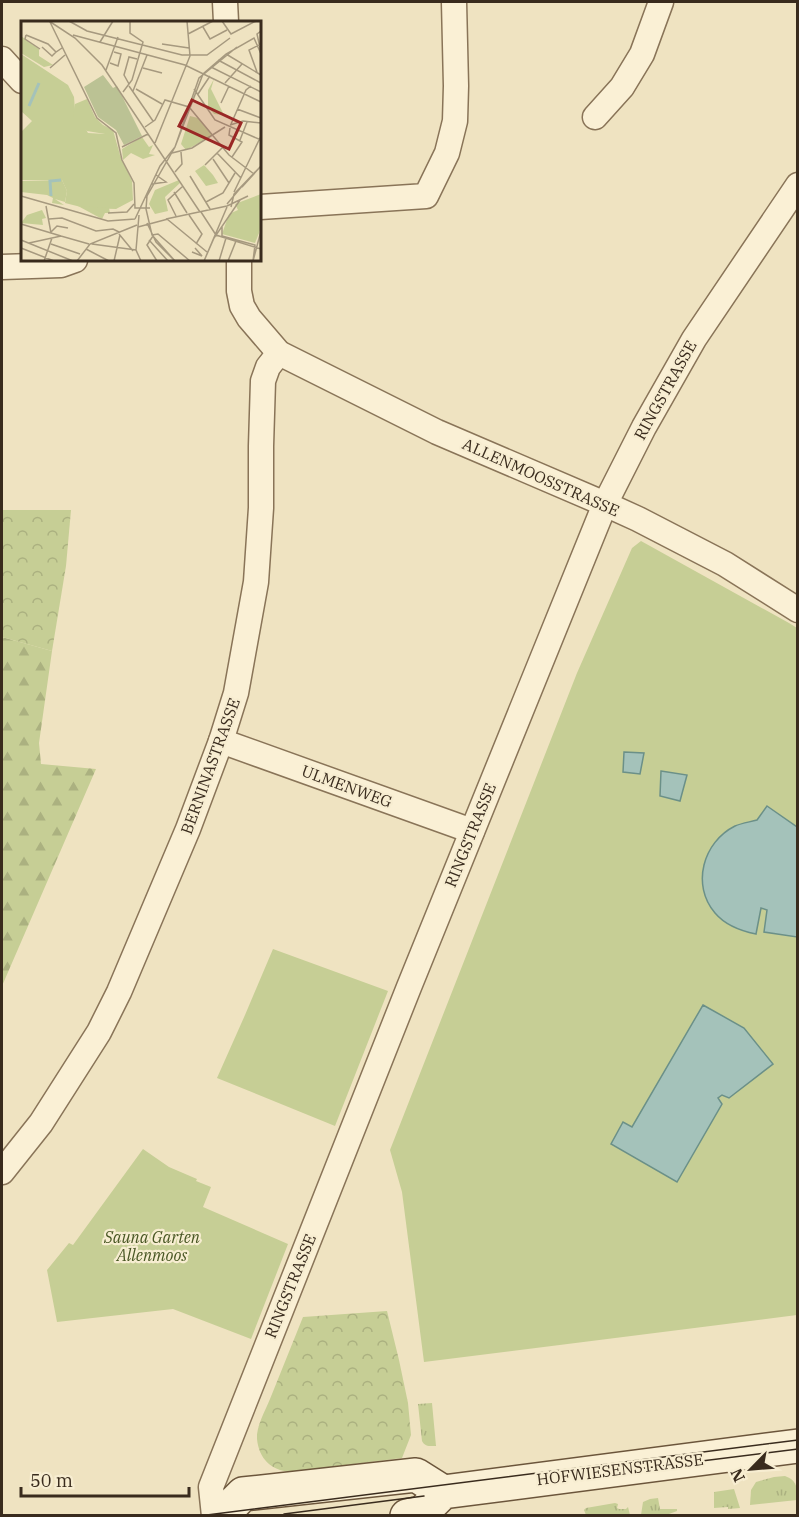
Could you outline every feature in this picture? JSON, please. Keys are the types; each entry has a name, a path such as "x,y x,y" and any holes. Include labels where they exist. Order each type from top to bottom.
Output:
{"street":[{"path":"225,2 226,21"},
{"path":"261,207 426,196 447,153 455,121 454,2"},
{"path":"595,117 621,87 642,54 661,2"},
{"path":"2,59 21,80"},
{"name":"RINGSTRASSE","path":"214,1515 210,1486 605,504 644,427 690,345 798,185"},
{"path":"2,267 61,265 72,261"},
{"path":"235,261 243,306 249,318 279,352"},
{"name":"ALLENMOOSSTRASSE","path":"279,352 437,432 605,504 725,564 798,610"},
{"name":"BERNINASTRASSE","path":"2,1172 41,1123 99,1032 119,992 188,829 221,741 236,693 256,582 261,508 263,381 268,367 279,352"},
{"name":"ULMENWEG","path":"221,741 472,831"},
{"name":"HOFWIESENSTRASSE","path":"443,1492 798,1446"},
{"path":"220,1515 243,1494 416,1475 443,1492 422,1513 407,1515"}],"green space":[{"path":"2,510 71,510 66,566 52,651 2,637"},
{"path":"641,541 797,628 797,1315 424,1362 402,1192 390,1150 577,673 632,548"},
{"path":"2,637 52,651 39,743 41,764 96,769 2,986"},
{"path":"273,949 388,991 335,1126 217,1078"},
{"name":"Sauna Garten Allenmoos","path":"143,1149 169,1167 211,1187 203,1207 288,1244 251,1339 173,1309 57,1322 47,1270 69,1243 73,1245"},
{"path":"387,1311 408,1403 411,1435 402,1458 290,1472 272,1466 260,1452 257,1439 258,1429 303,1317"},
{"path":"432,1403 436,1446 426,1445 422,1441 418,1404"},
{"path":"785,1476 796,1485 797,1500 750,1505 751,1490 756,1482"},
{"path":"734,1489 740,1508 714,1508 714,1492"},
{"path":"658,1498 660,1509 677,1509 677,1511 669,1514 641,1515 643,1502"},
{"path":"618,1504 619,1509 628,1507 630,1515 586,1515 584,1510 586,1508"}],"water":[{"path":"624,752 644,753 640,774 623,772"},
{"path":"661,771 687,775 680,801 660,796"},
{"path":"767,806 797,827 797,937 764,932 767,910 761,908 756,934 734,927 715,913 704,890 702,877 704,865 715,842 735,826 757,820"},
{"path":"703,1005 744,1028 773,1064 729,1098 722,1095 718,1098 722,1104 677,1182 611,1144 623,1122 632,1127"}],"tram line":[{"path":"199,1516 798,1440"},
{"path":"605,1473 798,1449"},
{"path":"284,1514 424,1496"}]}
